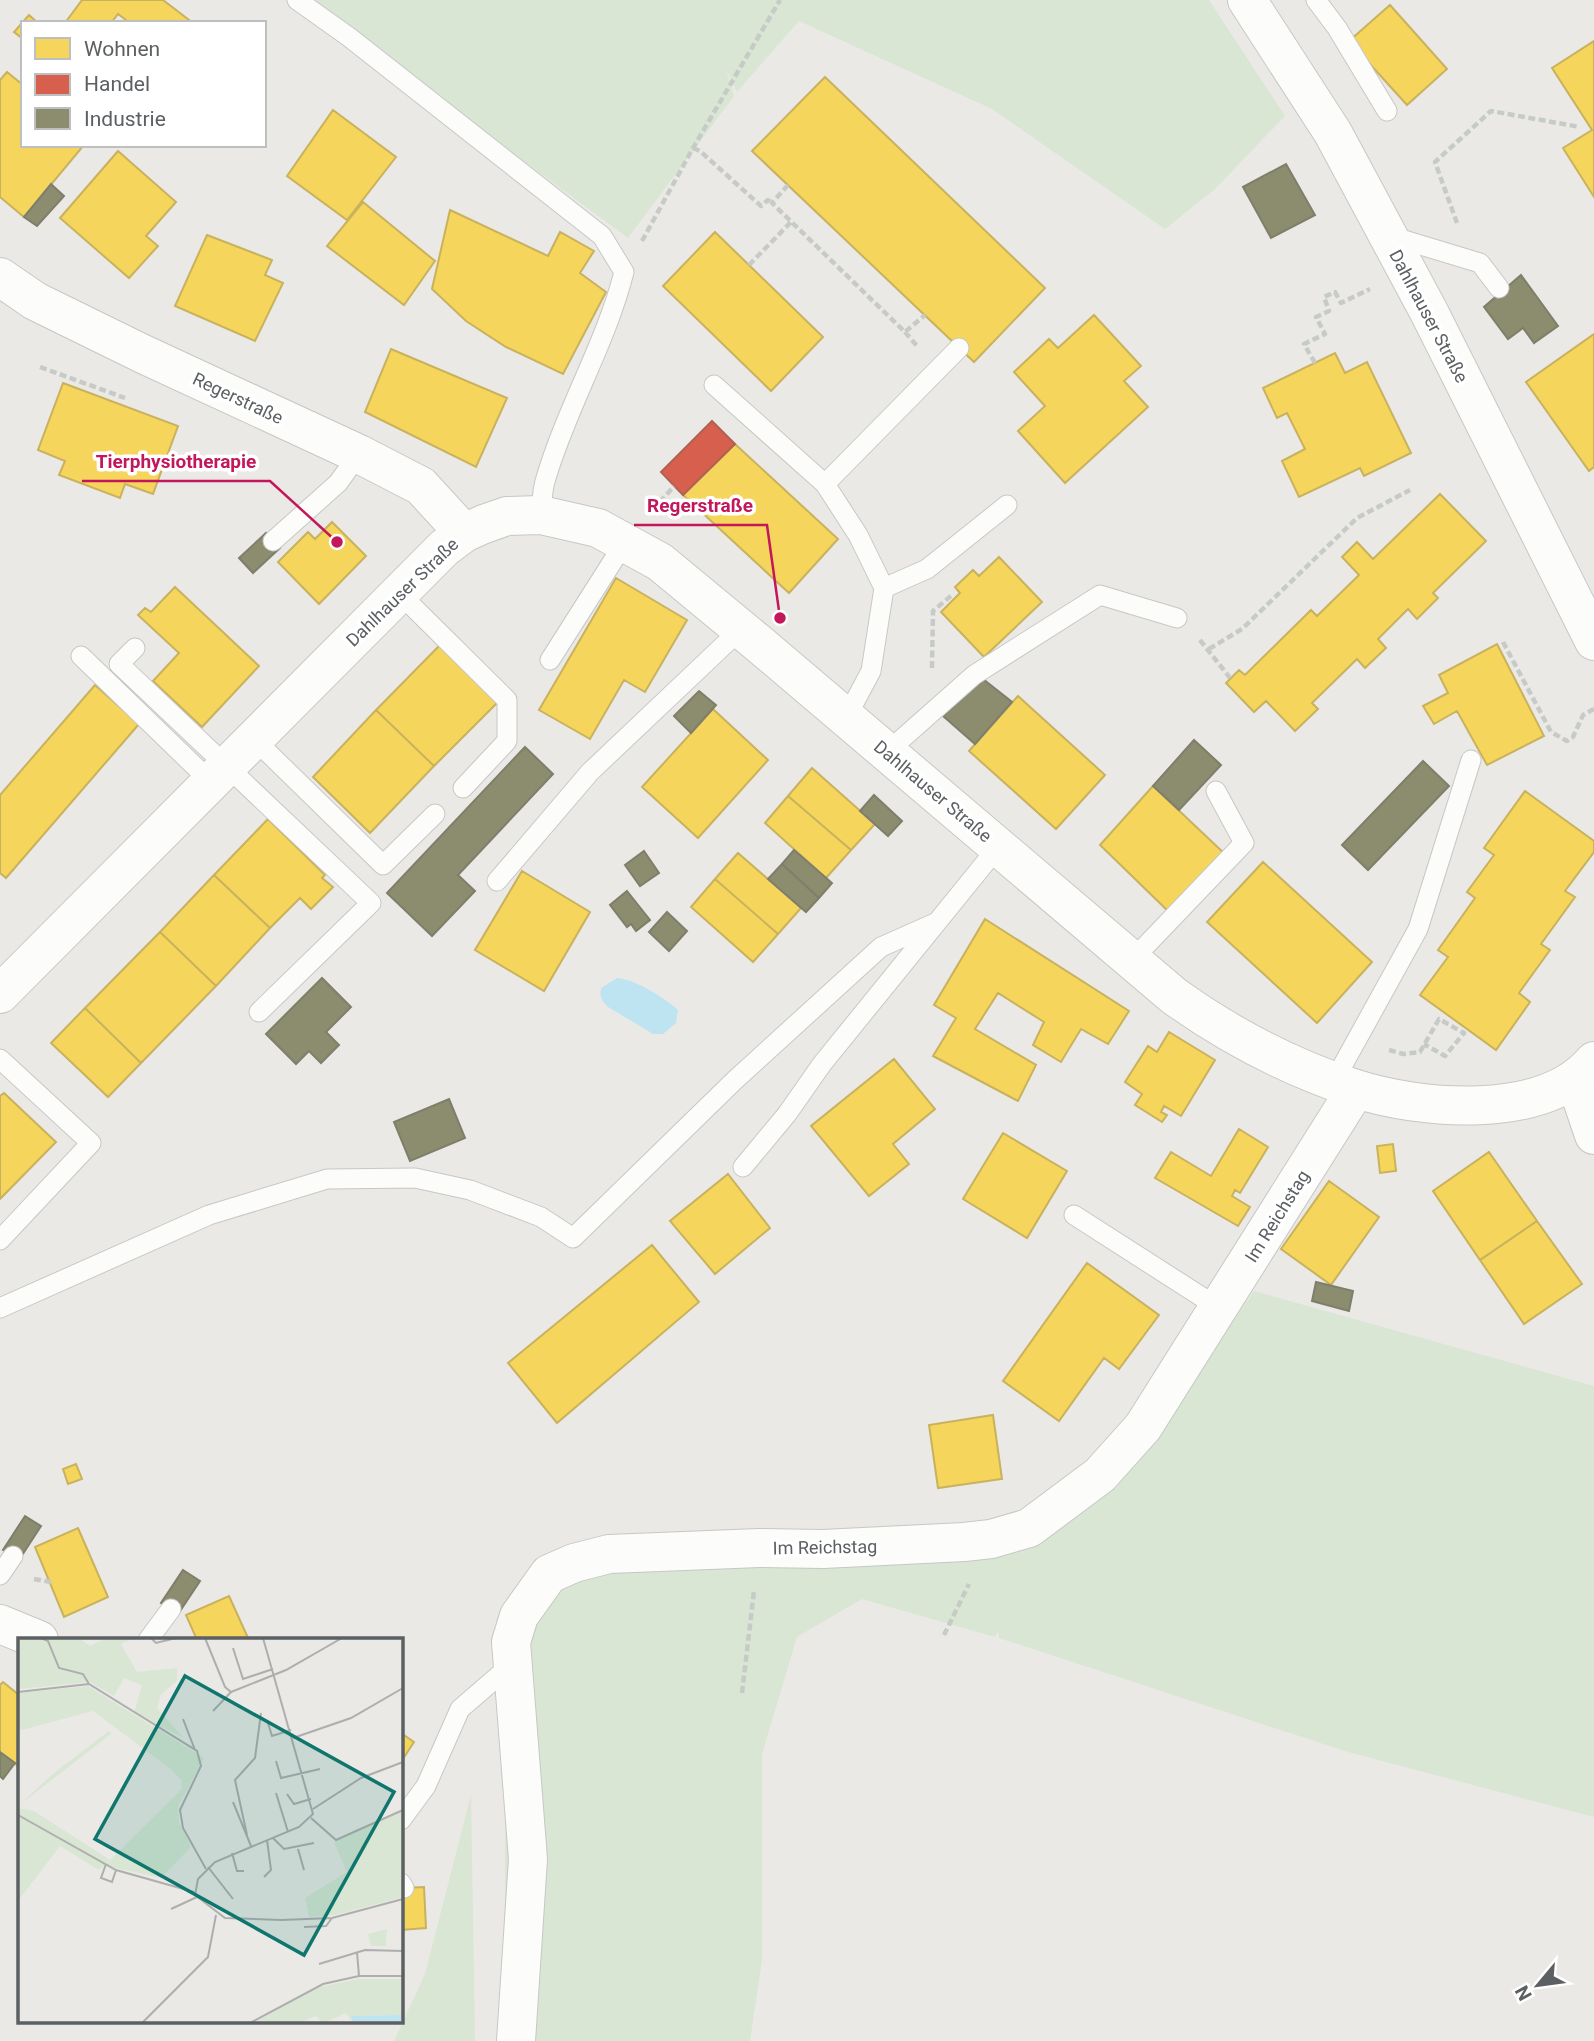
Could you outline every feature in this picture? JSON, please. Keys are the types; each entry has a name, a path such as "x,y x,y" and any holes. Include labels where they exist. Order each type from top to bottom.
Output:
{"street":[{"name":"Dahlhauser Straße","path":"1247,0 1333,133 1429,312 1594,640"},
{"name":"Regerstraße","path":"0,277 35,301 421,486 464,533"},
{"name":"Dahlhauser Straße","path":"6,975 230,761 444,548 464,533 507,516 541,515 598,528 660,562 1174,996 1215,1023 1266,1050 1345,1085 1416,1101 1469,1105 1515,1103 1547,1095 1585,1070"},
{"path":"1585,1070 1594,1135"},
{"name":"Im Reichstag","path":"516,2041 528,1859 511,1642 519,1616 549,1574 574,1563 609,1553 759,1548 823,1549 964,1542 991,1539 1029,1528 1100,1475 1143,1427 1219,1308 1345,1085"},
{"path":"0,1624 34,1638"}],"lane":[{"path":"297,0 349,37 602,236 624,272 614,310 545,480 541,515"},
{"path":"1316,0 1337,28 1387,111"},
{"path":"1387,235 1480,263 1499,288"},
{"path":"825,484 959,348"},
{"path":"714,385 825,484 858,535 884,588 871,671 846,718"},
{"path":"273,541 338,483 359,454"},
{"path":"884,588 927,569 1007,505"},
{"path":"550,660 625,542"},
{"path":"399,593 507,700 507,741 463,788"},
{"path":"887,752 974,676 1100,594 1177,618"},
{"path":"497,881 590,772 741,629"},
{"path":"135,648 119,664 230,761 371,903 259,1012"},
{"path":"81,656 383,865 435,814"},
{"path":"1345,1085 1358,1041 1418,929 1471,760"},
{"path":"1132,960 1244,843 1216,791"},
{"name":"Dahlhauser Straße","path":"743,1167 787,1114 822,1064 998,847"},
{"path":"0,1308 209,1215 327,1179 415,1178 470,1190 541,1217 573,1238 735,1080 881,947 935,923"},
{"path":"0,1059 91,1143 0,1240"},
{"path":"1074,1215 1219,1308"},
{"path":"0,1575 13,1556"},
{"path":"149,1638 171,1609"},
{"path":"402,1819 426,1786 460,1709 511,1665"}],"path":[{"path":"624,272 780,0"},
{"path":"1457,224 1435,162 1491,111 1580,127"},
{"path":"693,148 700,151 761,206 768,200 905,332 925,315"},
{"path":"772,204 788,185"},
{"path":"749,265 791,222"},
{"path":"1315,363 1304,344 1325,334 1316,317 1329,311 1324,297 1335,292 1342,303 1356,296"},
{"path":"40,367 125,398"},
{"path":"1230,678 1209,649 1242,629 1357,517 1410,489"},
{"path":"932,712 933,611 958,590"},
{"path":"1503,642 1551,732 1567,741 1573,737 1583,715 1594,709"},
{"path":"1520,691 1527,687"},
{"path":"1358,1041 1402,1054 1420,1052 1424,1044 1439,1019 1464,1034 1445,1056 1424,1044"},
{"path":"742,1693 759,1548"}],"green space":[{"path":"305,0 1209,0 1285,116 1215,189 1165,229 992,109 799,21 737,92 726,69 734,96 628,238"},
{"path":"1254,1291 1594,1386 1594,1817 1348,1752 999,1638 998,1630 995,1637 862,1599 797,1637 762,1754 762,1960 750,2041 504,2041 506,1720 511,1665 534,1560 997,1557 1116,1488"},
{"path":"471,1795 475,2041 394,2041 425,1974"}],"water":[{"path":"617,978 641,986 672,1005 678,1010 676,1023 663,1034 653,1034 608,1007 600,993 601,988"}],"building: Wohnen":[{"path":"82,0 163,0 190,21 125,21 118,14 113,21 66,21"},
{"path":"1390,5 1447,69 1407,105 1349,41"},
{"path":"29,15 36,21 24,21"},
{"path":"21,24 21,37 14,32"},
{"path":"1594,41 1594,197 1563,148 1592,130 1552,68"},
{"path":"7,72 21,83 21,147 82,147 24,217 0,197 0,80"},
{"path":"825,77 1045,288 974,362 752,151"},
{"path":"333,110 396,157 347,220 287,176"},
{"path":"118,151 176,202 146,236 158,246 129,278 60,218"},
{"path":"363,202 435,261 404,305 327,246"},
{"path":"450,210 548,256 560,232 594,251 580,273 606,292 563,374 506,347 466,321 432,289"},
{"path":"715,232 823,337 771,391 663,286"},
{"path":"207,235 272,260 265,275 283,283 255,341 175,306"},
{"path":"1094,315 1141,366 1124,381 1148,407 1065,483 1018,431 1045,406 1014,372 1049,339 1058,348"},
{"path":"1594,334 1594,467 1589,471 1526,382"},
{"path":"391,349 507,398 476,467 365,412"},
{"path":"1335,353 1345,373 1367,362 1411,453 1364,476 1360,468 1299,497 1282,461 1305,449 1287,413 1277,418 1263,388"},
{"path":"63,383 178,426 153,494 125,484 120,498 59,475 65,461 38,450"},
{"path":"735,444 838,539 789,593 683,495"},
{"path":"1440,494 1486,541 1433,593 1438,598 1417,619 1408,609 1378,639 1386,648 1365,668 1357,659 1312,703 1318,709 1295,731 1266,701 1254,712 1226,683 1239,670 1245,675 1311,610 1317,616 1359,575 1342,557 1357,542 1373,559"},
{"path":"332,522 366,556 319,604 278,562 308,532 315,539"},
{"path":"999,557 1042,602 984,657 941,612 960,593 955,587 973,570 979,576"},
{"path":"616,578 687,620 645,692 624,680 590,739 539,710"},
{"path":"175,587 259,666 202,727 153,681 179,653 138,615 145,608 151,612"},
{"path":"441,644 500,700 434,766 376,710"},
{"path":"1497,644 1544,736 1487,765 1457,711 1434,724 1423,706 1448,693 1439,675"},
{"path":"95,685 139,724 6,878 0,873 0,795"},
{"path":"1018,696 1105,775 1056,829 969,751"},
{"path":"713,709 768,760 698,838 642,787"},
{"path":"376,710 434,766 370,833 313,777"},
{"path":"812,768 875,824 851,850 788,796"},
{"path":"1153,786 1226,855 1170,913 1100,845"},
{"path":"1525,791 1594,841 1594,852 1565,891 1575,897 1541,944 1550,950 1519,993 1530,1002 1496,1050 1420,995 1448,957 1438,950 1475,898 1467,892 1494,855 1484,848"},
{"path":"788,796 851,850 826,878 765,823"},
{"path":"268,819 325,875 322,878 333,887 311,909 300,898 270,928 214,875"},
{"path":"738,853 801,908 778,934 715,879"},
{"path":"1263,862 1372,962 1317,1023 1207,922"},
{"path":"522,871 590,912 544,991 475,950"},
{"path":"214,875 270,928 216,986 160,932"},
{"path":"715,879 778,934 753,962 691,907"},
{"path":"985,919 1129,1011 1108,1044 1081,1029 1061,1062 1033,1045 1044,1022 998,993 975,1029 1036,1065 1018,1101 933,1056 956,1018 934,1005"},
{"path":"160,932 216,986 141,1063 85,1008"},
{"path":"85,1008 141,1063 108,1097 51,1043"},
{"path":"1169,1032 1215,1060 1181,1116 1164,1106 1161,1112 1167,1115 1162,1122 1135,1105 1142,1094 1125,1082 1148,1046 1157,1052"},
{"path":"894,1059 935,1109 893,1144 909,1164 869,1196 811,1126"},
{"path":"4,1093 56,1142 0,1199 0,1096"},
{"path":"1239,1129 1268,1147 1240,1193 1235,1190 1232,1196 1250,1207 1238,1226 1155,1178 1171,1152 1211,1176"},
{"path":"1003,1133 1067,1171 1027,1238 963,1199"},
{"path":"1393,1144 1396,1171 1380,1173 1377,1146"},
{"path":"1489,1152 1537,1221 1480,1260 1433,1191"},
{"path":"728,1174 770,1228 715,1274 670,1221"},
{"path":"1329,1181 1379,1217 1331,1285 1281,1249"},
{"path":"1537,1221 1582,1284 1524,1324 1480,1260"},
{"path":"652,1245 699,1302 557,1423 508,1363"},
{"path":"1087,1263 1159,1315 1119,1369 1104,1358 1059,1421 1003,1381"},
{"path":"993,1415 1002,1479 938,1488 929,1425"},
{"path":"76,1464 82,1479 68,1484 63,1469"},
{"path":"78,1528 108,1597 64,1617 35,1547"},
{"path":"229,1596 248,1638 196,1638 186,1615"},
{"path":"3,1682 18,1694 18,1766 0,1752 0,1685"},
{"path":"402,1734 414,1742 402,1760"},
{"path":"424,1887 426,1928 402,1930 402,1888"}],"building: Handel":[{"path":"712,421 735,444 683,495 661,472"}],"building: Industrie":[{"path":"1286,164 1315,215 1271,238 1243,187"},
{"path":"51,184 64,196 37,226 24,217"},
{"path":"1521,275 1558,326 1534,343 1523,328 1508,339 1484,307"},
{"path":"266,533 280,548 253,573 239,558"},
{"path":"983,679 1012,702 975,744 943,716"},
{"path":"699,691 716,705 691,733 674,716"},
{"path":"1194,740 1221,765 1179,810 1153,786"},
{"path":"525,747 553,774 458,875 475,891 432,936 387,893"},
{"path":"1423,761 1449,786 1368,870 1342,845"},
{"path":"874,795 902,821 888,836 860,811"},
{"path":"794,850 832,883 819,898 782,864"},
{"path":"644,851 659,873 640,886 625,865"},
{"path":"782,864 819,898 806,912 768,879"},
{"path":"627,891 650,920 636,931 631,924 627,927 610,905"},
{"path":"667,912 687,931 669,951 649,932"},
{"path":"322,978 351,1007 326,1032 339,1045 321,1063 309,1051 296,1064 266,1034"},
{"path":"449,1099 465,1138 410,1161 394,1122"},
{"path":"1316,1282 1353,1291 1349,1311 1312,1301"},
{"path":"25,1516 41,1526 19,1560 3,1550"},
{"path":"183,1570 200,1581 178,1614 161,1603"},
{"path":"0,1752 15,1763 3,1779 0,1776"}],"place":[{"name":"Tierphysiotherapie","path":"337,542"},
{"name":"Regerstraße","path":"780,618"}]}
